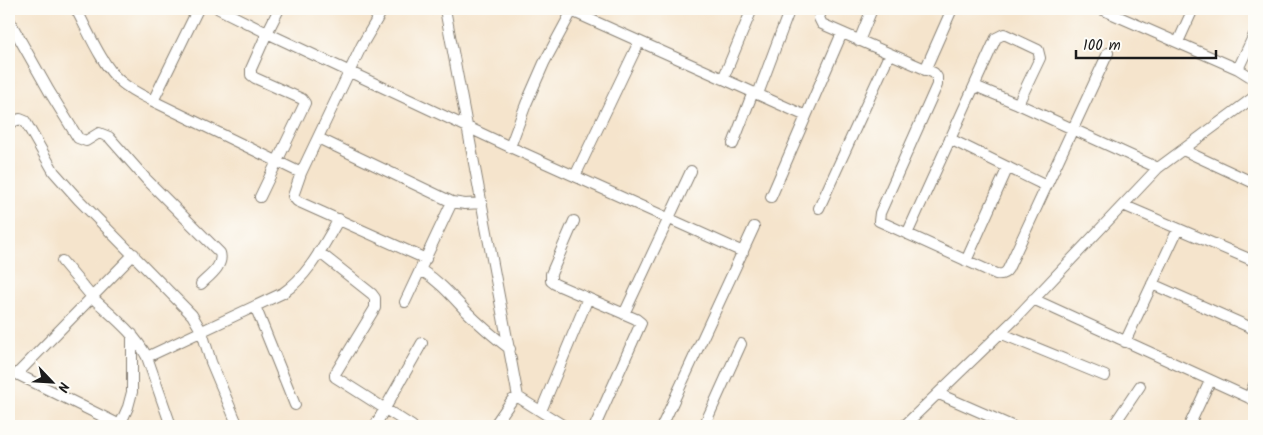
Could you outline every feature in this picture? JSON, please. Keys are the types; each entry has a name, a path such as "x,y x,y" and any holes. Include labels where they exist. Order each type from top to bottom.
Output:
{"street":[{"path":"76,9 105,62 118,80 136,93 301,173"},
{"path":"153,101 198,9"},
{"path":"219,9 510,147 744,252"},
{"path":"260,197 305,103 302,99 251,75 251,69 279,9"},
{"path":"384,9 370,30 301,173 293,192 294,199 426,260"},
{"path":"446,9 518,397 564,426"},
{"path":"723,79 752,9"},
{"path":"822,9 819,15 820,22 937,76 937,85 879,218 882,224 1001,275 1005,273 1108,53"},
{"path":"859,41 872,9"},
{"path":"925,70 952,9"},
{"path":"1101,9 1118,12 1238,69 1254,79"},
{"path":"1178,42 1193,9"},
{"path":"510,147 526,104 570,10 806,116"},
{"path":"733,144 788,14"},
{"path":"9,20 78,138 86,141 99,133 109,137 146,179 220,253 221,260 218,267 201,284"},
{"path":"770,197 842,33"},
{"path":"906,234 996,38 1004,34 1038,50 1040,53 1040,58 1018,104"},
{"path":"1238,69 1254,36"},
{"path":"575,176 639,42"},
{"path":"820,208 889,55"},
{"path":"975,86 1158,168"},
{"path":"904,426 1000,333 1158,168 1254,98"},
{"path":"9,122 20,119 25,121 54,172 78,199 187,308 197,321 211,362 238,426"},
{"path":"318,138 452,202 464,204 482,203"},
{"path":"950,139 1046,186"},
{"path":"1183,150 1254,183"},
{"path":"966,261 1008,167"},
{"path":"624,314 691,171"},
{"path":"405,302 452,202"},
{"path":"1123,205 1254,261"},
{"path":"147,357 283,293 293,286 320,252 338,219"},
{"path":"574,221 550,278 555,284 640,321 641,326 595,426"},
{"path":"662,426 754,228"},
{"path":"1125,342 1178,228"},
{"path":"320,252 375,298 375,308 335,376 338,380 384,410 412,426"},
{"path":"132,334 132,392 120,426 13,373 134,254"},
{"path":"62,261 92,297 132,334 147,357 171,426"},
{"path":"421,270 444,286 466,311 510,349"},
{"path":"1152,284 1254,329"},
{"path":"541,411 588,298"},
{"path":"1033,299 1252,399 1254,385"},
{"path":"255,306 296,405"},
{"path":"1000,333 1105,376"},
{"path":"375,426 422,344"},
{"path":"704,426 741,344"},
{"path":"1189,426 1210,381"},
{"path":"1113,426 1140,386"},
{"path":"939,394 1012,426"},
{"path":"494,426 512,400 518,397"}]}
